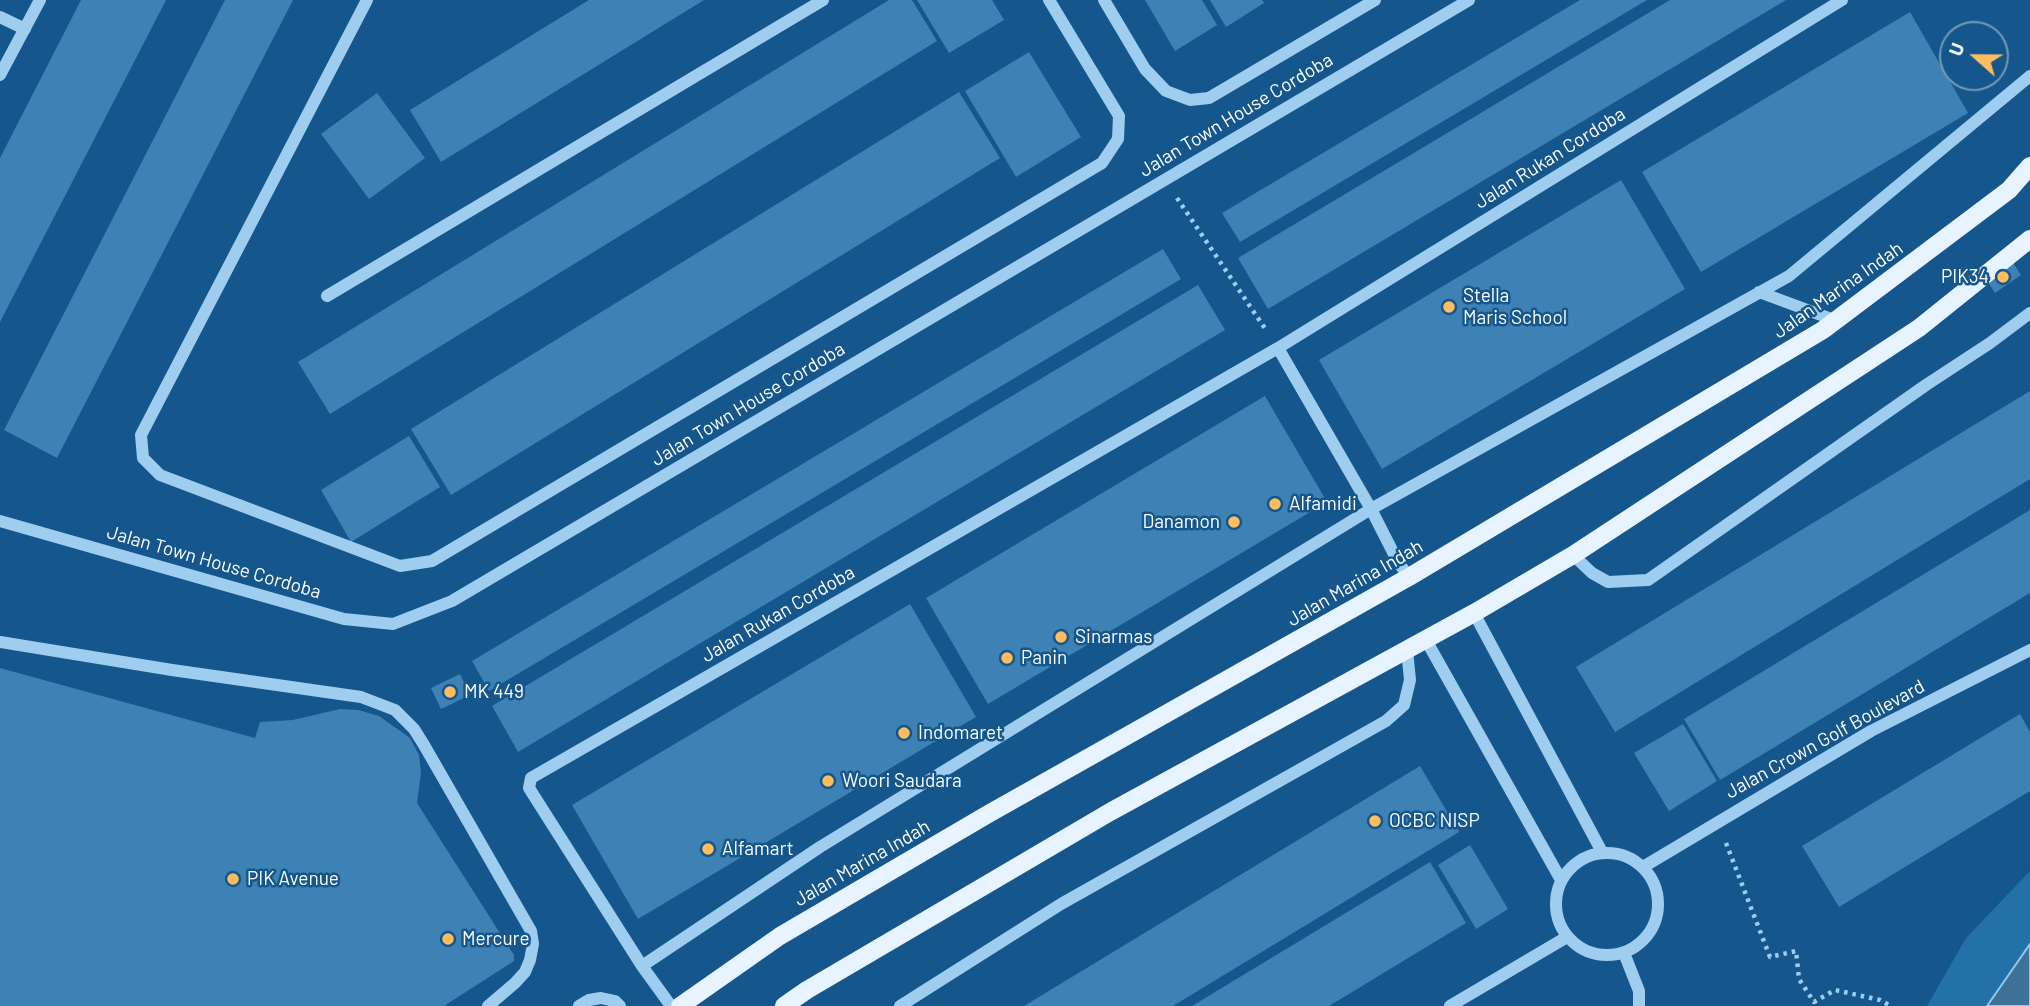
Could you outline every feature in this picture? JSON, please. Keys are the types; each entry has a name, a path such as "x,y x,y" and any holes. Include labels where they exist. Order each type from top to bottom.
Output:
{"main road":[{"name":"Jalan Marina Indah","path":"680,1006 792,929 990,813 1409,577 1805,342 1837,321 2009,191 2030,166"},
{"path":"784,1006 1110,812 1426,640 1573,555 1919,328 2030,239"}],"street":[{"path":"0,75 40,0"},
{"path":"367,0 141,435 143,458 160,475 400,566 432,561 1102,163 1118,139 1119,116 1049,0"},
{"path":"327,296 823,0"},
{"path":"1104,0 1145,69 1166,91 1190,100 1209,98 1375,0"},
{"name":"Jalan Town House Cordoba","path":"0,522 344,619 393,624 452,601 1469,0"},
{"name":"Jalan Rukan Cordoba","path":"671,1006 642,966 529,788 531,778 1278,348 1842,0"},
{"path":"0,17 25,29"},
{"path":"642,966 820,847 1371,509 1789,276 2030,76"},
{"path":"1759,292 1837,321"},
{"path":"1573,555 1592,573 1608,582 1648,580 2030,313"},
{"path":"1278,348 1409,577"},
{"path":"1474,613 1602,852"},
{"path":"1426,640 1561,880"},
{"path":"0,642 361,697 394,710 414,729 424,745 531,931 531,952 525,972 488,1006"},
{"path":"900,1006 1061,904 1386,721 1404,705 1410,680 1407,650"},
{"name":"Jalan Crown Golf Boulevard","path":"1643,867 1871,731 2030,650"},
{"path":"1602,852 1624,855 1643,867 1655,885 1658,905 1654,925 1641,942 1623,953 1601,955 1579,948 1567,937 1555,906 1561,880 1578,861 1602,852"},
{"path":"1450,1006 1567,937"},
{"path":"1623,953 1639,991 1639,1006"},
{"path":"579,1006 589,1000 601,998 615,1001 620,1006"}],"path":[{"path":"1164,180 1278,348"},
{"path":"1717,822 1770,957 1796,951 1799,979 1814,1002 1835,990 1880,1000 1891,1006"}],"shaded area":[{"path":"2030,871 2030,1006 1927,1006 1966,938"},
{"path":"2030,944 2030,1006 1987,1006"}],"building":[{"path":"81,0 166,0 0,322 0,158"},
{"path":"225,0 293,0 57,458 4,430"},
{"path":"589,0 704,0 441,162 410,110"},
{"path":"889,0 912,0 937,41 330,414 298,362"},
{"path":"917,0 992,0 1004,20 949,53"},
{"path":"1145,0 1202,0 1217,25 1175,51"},
{"path":"1210,0 1262,0 1264,3 1226,27"},
{"path":"1580,0 1647,0 1240,242 1222,213"},
{"path":"1670,0 1786,0 1268,309 1238,258"},
{"path":"1910,12 1939,62 1939,91 1955,91 1968,113 1701,272 1642,172"},
{"path":"1029,52 1081,137 1016,177 965,91"},
{"path":"959,92 1000,158 451,495 411,429"},
{"path":"377,93 425,158 369,199 321,134"},
{"path":"1621,180 1685,289 1382,469 1319,360"},
{"path":"1163,249 1181,279 489,691 472,661"},
{"name":"PIK34","path":"2012,261 2021,275 1995,293 1986,279"},
{"path":"1198,285 1225,330 518,752 492,706"},
{"path":"2030,391 2030,479 1615,732 1576,667"},
{"path":"1265,396 1327,502 988,704 926,598"},
{"path":"409,436 440,487 351,542 321,490"},
{"path":"2030,510 2030,593 1720,780 1684,719"},
{"path":"910,604 976,717 638,919 572,805"},
{"name":"PIK Avenue","path":"0,668 255,738 260,722 293,720 340,709 358,710 379,716 410,738 419,755 421,773 417,803 514,955 514,961 444,1006 0,1006"},
{"name":"MK 449","path":"460,674 470,695 441,709 431,688"},
{"path":"2020,714 2030,732 2030,791 1839,907 1802,846"},
{"path":"1683,724 1717,781 1669,811 1634,753"},
{"path":"1420,766 1459,832 1173,1006 1024,1006"},
{"path":"1470,845 1508,909 1476,929 1438,865"},
{"path":"1430,862 1466,923 1334,1003 1329,1006 1192,1006"}],"place":[{"name":"PIK34","path":"2003,277"},
{"name":"Stella Maris School","path":"1449,307"},
{"name":"Alfamidi","path":"1275,504"},
{"name":"Danamon","path":"1234,522"},
{"name":"Sinarmas","path":"1061,637"},
{"name":"Panin","path":"1007,658"},
{"name":"MK 449","path":"450,692"},
{"name":"Indomaret","path":"904,733"},
{"name":"Woori Saudara","path":"828,781"},
{"name":"OCBC NISP","path":"1375,821"},
{"name":"Alfamart","path":"708,849"},
{"name":"PIK Avenue","path":"233,879"},
{"name":"Mercure","path":"448,939"}]}
